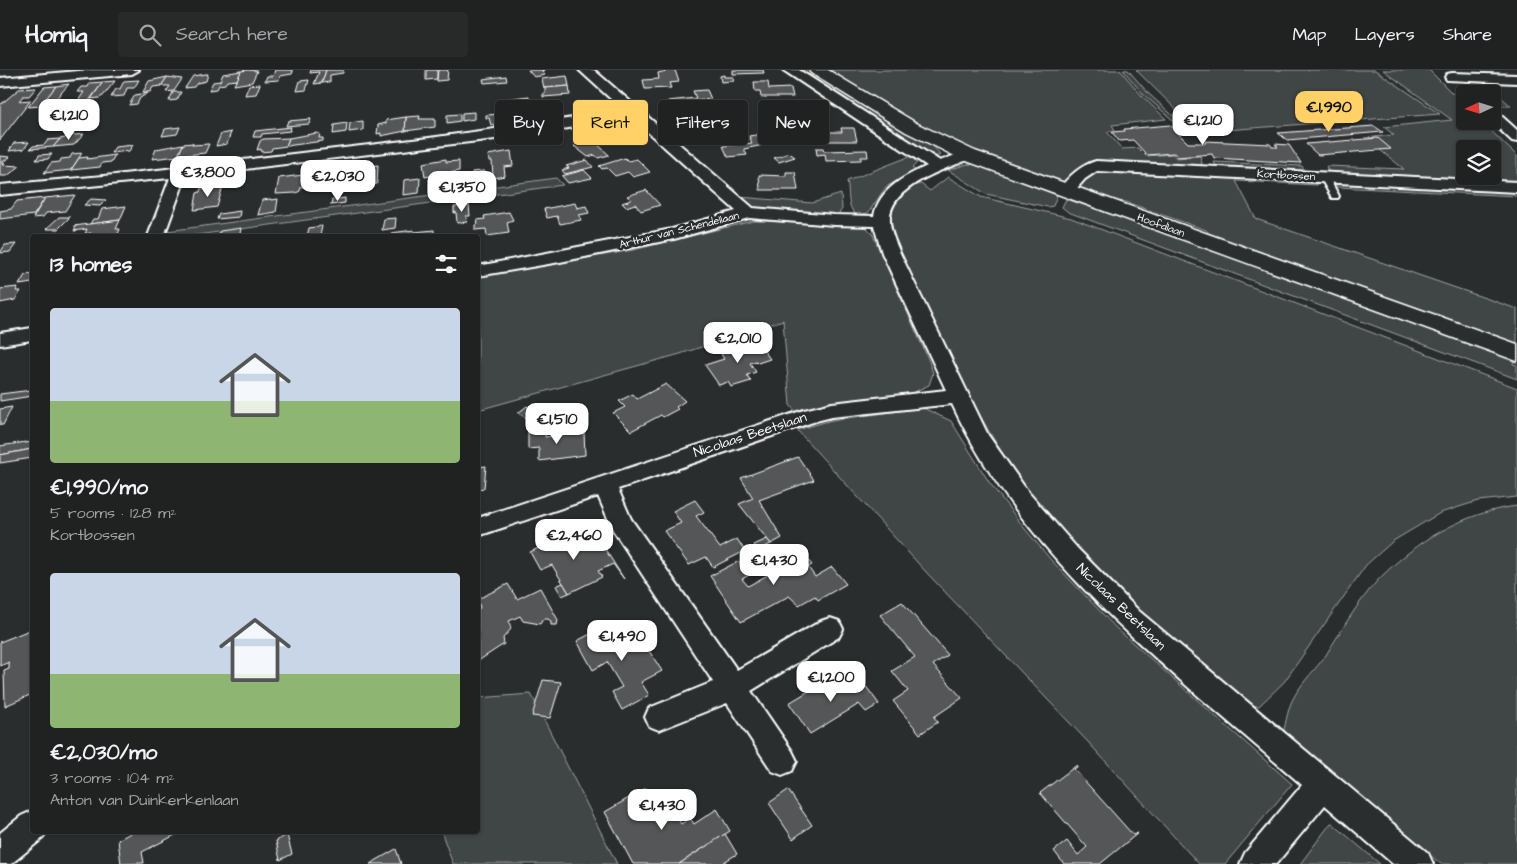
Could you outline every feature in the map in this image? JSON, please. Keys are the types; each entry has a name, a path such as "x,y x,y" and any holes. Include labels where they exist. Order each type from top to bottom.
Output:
{"street":[{"path":"0,82 132,70"},
{"path":"586,70 620,100"},
{"path":"790,70 939,167"},
{"name":"Hoofdlaan","path":"817,70 912,128 968,155 1517,354"},
{"path":"1449,73 1517,79"},
{"path":"1449,73 1461,85"},
{"path":"0,190 180,172 573,123"},
{"path":"1501,123 1517,138"},
{"path":"648,125 748,213"},
{"path":"882,221 882,211 886,202 898,189 915,178 968,155"},
{"name":"Kortbossen","path":"1066,191 1089,168 1096,166 1517,187"},
{"path":"157,234 180,172"},
{"name":"Arthur van Schendellaan","path":"480,271 674,234 748,213 834,220 882,221"},
{"name":"Nicolaas Beetslaan","path":"882,221 886,241 979,438 1005,478 1068,555 1130,619 1417,864"},
{"path":"0,339 30,334"},
{"name":"Nicolaas Beetslaan","path":"480,526 812,415 832,410 958,396"},
{"path":"605,484 621,524 782,761"},
{"path":"659,717 732,688 830,629"},
{"path":"1256,864 1322,784"},
{"path":"0,853 30,829"}],"lane":[{"path":"1324,177 1336,196"}],"shaded area":[{"path":"796,70 808,70 932,145 941,155 933,157"},
{"path":"826,70 1120,70 1142,96 1166,119 1112,125 1115,130 1107,132 1122,149 1138,148 1146,156 1173,154 1176,158 1200,156 1203,168 1091,163 1084,166 1067,184 970,150 924,128"},
{"path":"1123,70 1128,70 1149,94 1179,121 1174,121 1144,95"},
{"path":"1136,70 1375,70 1440,114 1199,132"},
{"path":"1383,70 1429,70 1456,97 1456,130 1490,130 1501,140 1456,140 1456,182 1339,175 1329,172 1327,166 1404,169 1365,138 1394,135 1384,127 1452,120"},
{"path":"1468,80 1477,80 1497,85 1468,85 1466,83"},
{"path":"1501,97 1511,106 1501,106"},
{"path":"1501,140 1517,156 1517,185 1501,184"},
{"path":"911,156 917,163 912,168 915,170 886,187 868,213 856,215 851,208 847,181"},
{"path":"1214,162 1302,166 1304,169 1298,173 1217,168"},
{"path":"968,164 979,165 1057,195 1053,206 1048,207 986,194 948,170"},
{"path":"1092,170 1313,180 1317,185 1236,181 1256,219 1517,309 1517,346 1212,237 1206,230 1126,202 1109,200 1076,188"},
{"path":"948,177 981,197 1071,218 1517,388 1517,497 1478,501 1440,513 1393,541 1366,565 1284,682 1259,706 1250,706 1162,632 1079,553 1030,494 988,430 953,363 891,227 894,206 902,193 914,185 921,184 930,191"},
{"path":"556,178 563,185 204,234 160,234 160,232"},
{"path":"1333,180 1517,190 1517,196 1337,187"},
{"path":"841,194 842,209 838,215 754,208 739,197 812,203"},
{"path":"1066,199 1160,231 1514,360 1513,364 1517,365 1517,379 1068,212 1062,207"},
{"path":"753,221 859,224 866,227 872,233 929,361 933,373 929,385 910,394 837,402 796,412 790,405 783,320 680,354 480,409 480,277 633,250"},
{"path":"923,408 951,421 989,482 1025,529 1051,560 1117,629 1292,784 1225,864 1199,864 1088,742 926,572 797,430 832,420"},
{"path":"1517,506 1517,864 1441,864 1283,734 1287,715 1297,691 1326,655 1371,588 1392,566 1424,541 1459,522 1497,509"},
{"path":"531,694 617,864 453,864 442,834 480,834 480,698"},
{"path":"1332,823 1380,864 1300,864"}],"building":[{"path":"275,70 292,70 293,72 292,74 280,76 279,80 265,81 267,76 273,76"},
{"path":"311,70 326,70 322,83 314,84 319,72 310,73"},
{"path":"326,70 343,70 343,73 330,75 330,82 322,83"},
{"path":"426,70 437,70 437,79 426,80"},
{"path":"438,70 448,70 447,80 437,81"},
{"path":"528,70 545,70 541,71 545,75 534,77"},
{"path":"675,70 679,82 669,83 671,88 645,89 643,80 659,79 658,73"},
{"path":"733,70 763,70 764,73 733,74"},
{"path":"241,71 257,71 252,82 234,85"},
{"path":"241,71 237,80 227,81 225,84 219,85 217,89 209,90 213,82 220,81 223,74"},
{"path":"208,74 206,81 197,83 194,87 185,88 193,76"},
{"path":"724,75 724,77 733,77 734,81 721,82 720,76"},
{"path":"506,76 507,81 484,83 483,79"},
{"path":"567,76 569,86 544,88 542,79"},
{"path":"167,77 182,79 174,91 166,92 170,86 161,86"},
{"path":"167,77 161,86 153,87 150,92 143,92 149,81"},
{"path":"139,80 134,88 127,88 124,96 111,97 116,89 120,89 124,81"},
{"path":"309,80 306,90 297,91 300,81"},
{"path":"115,81 103,96 91,99 103,82"},
{"path":"103,82 85,106 74,107 84,92 77,92 81,87 88,87 90,83"},
{"path":"754,82 768,82 769,89 791,88 793,97 761,97 760,91 755,91"},
{"path":"69,84 53,102 42,103 56,86"},
{"path":"260,84 256,94 245,95 249,85"},
{"path":"56,86 40,106 28,107 44,87"},
{"path":"569,86 570,95 543,97 545,88"},
{"path":"36,88 29,96 23,96 19,101 31,100 0,140 0,105 19,89"},
{"path":"707,90 711,99 677,100 696,98 693,91"},
{"path":"173,92 181,92 177,100 169,101"},
{"path":"148,93 140,98 137,104 129,105 135,95"},
{"path":"529,96 529,100 505,99"},
{"path":"57,105 65,105 58,116 50,117"},
{"path":"474,112 474,119 462,121 462,113"},
{"path":"460,114 460,121 447,123 447,115"},
{"path":"495,114 495,124 491,125 486,115"},
{"path":"420,116 419,119 435,119 435,127 405,131 406,117"},
{"path":"406,117 405,131 381,136 381,133 377,134 378,125 386,123 386,120"},
{"path":"311,119 309,124 286,126 288,121"},
{"path":"363,121 363,130 349,132 350,123"},
{"path":"347,123 346,132 333,134 334,125"},
{"path":"1170,125 1188,143 1206,143 1205,141 1270,144 1272,147 1278,147 1275,144 1289,145 1301,163 1214,158 1212,154 1178,157 1174,153 1147,155 1133,140 1119,141 1112,132 1125,131 1124,129"},
{"path":"1374,126 1383,132 1287,140 1278,133"},
{"path":"180,127 177,134 162,136 165,129"},
{"path":"291,127 290,131 262,134 261,137 253,137 255,131"},
{"path":"841,128 854,128 857,141 829,141 829,132 842,132"},
{"path":"231,132 227,144 216,146 221,134"},
{"path":"84,134 74,145 53,147 60,139 67,136"},
{"path":"320,134 319,138 323,138 323,141 286,146 289,138"},
{"path":"758,135 758,145 763,145 744,149 747,155 728,157 723,146 748,145 752,143 749,136"},
{"path":"289,138 286,146 272,148 271,151 261,152 261,149 257,150 260,141 263,139"},
{"path":"1378,138 1391,149 1318,155 1306,144"},
{"path":"60,139 53,147 30,149 33,146 44,145 48,140"},
{"path":"29,142 24,149 9,151 14,143"},
{"path":"193,143 192,145 209,144 205,153 178,156 183,144"},
{"path":"183,144 178,156 152,159 156,149"},
{"path":"133,145 129,151 111,153 115,147"},
{"path":"598,145 609,155 598,158 595,155 588,157 574,146"},
{"path":"816,148 823,148 824,151 867,150 868,157 861,157 861,160 826,161 825,154 817,155"},
{"path":"511,151 513,166 504,167 505,176 493,178 492,161 489,161 488,155"},
{"path":"82,153 71,170 44,173 51,163 70,158 72,154"},
{"path":"789,153 795,157 779,162 774,158"},
{"path":"52,154 48,159 36,160 39,155"},
{"path":"115,155 111,162 102,163 100,167 71,170 79,158 88,157 87,159"},
{"path":"0,156 10,157 1,163 5,163 3,165 20,166 7,176 0,176"},
{"path":"625,158 628,161 637,159 650,172 633,177 628,172 615,176 607,168 602,169 599,166"},
{"path":"446,159 446,162 459,161 459,171 425,177 423,163"},
{"path":"587,160 593,167 565,174 562,170 569,168 566,166"},
{"path":"378,165 377,184 356,187 356,190 334,193 336,183 357,180 355,169"},
{"path":"584,170 592,178 568,183 562,176"},
{"path":"484,171 484,181 473,182 472,172"},
{"path":"786,172 795,172 798,190 760,190 759,175 786,176"},
{"path":"303,175 302,178 314,176 313,185 301,187 300,191 296,193 276,194 279,178"},
{"path":"420,178 419,193 403,195 404,180"},
{"path":"223,186 217,207 194,210 197,193 200,192 201,188"},
{"path":"646,190 660,205 641,211 635,204 626,207 622,203 631,200 627,196"},
{"path":"75,195 65,211 46,213 43,217 33,218 45,198"},
{"path":"45,198 34,215 0,219 0,211 11,209 17,201"},
{"path":"345,198 345,203 331,205 332,200"},
{"path":"91,199 106,200 100,206 84,205"},
{"path":"278,199 276,212 258,215 262,200"},
{"path":"575,203 577,208 586,206 589,213 579,215 581,220 560,224 557,216 547,218 544,209"},
{"path":"469,205 470,216 466,216 467,222 457,223 454,207"},
{"path":"126,206 120,220 90,224 93,219 98,219 102,209"},
{"path":"240,211 239,217 217,219 219,214"},
{"path":"509,212 513,220 507,222 509,233 487,236 486,229 475,230 475,225 478,224 477,220 485,219 484,216"},
{"path":"59,217 70,217 58,229 46,229"},
{"path":"396,218 395,228 382,230 384,219"},
{"path":"120,220 116,229 120,229 118,234 85,234 87,229 74,231 76,226 74,226"},
{"path":"322,226 320,234 308,234 309,228"},
{"path":"241,228 240,234 219,234 220,231"},
{"path":"414,230 414,232 434,230 434,234 391,233"},
{"path":"16,244 10,252 0,253 5,245"},
{"path":"30,274 30,283 19,285 25,275"},
{"path":"18,287 16,291 21,291 15,300 0,303 0,289"},
{"path":"757,341 770,359 758,363 756,361 750,363 756,372 747,375 751,381 731,387 728,382 719,385 705,365 724,359 721,354 730,351 729,349"},
{"path":"666,384 685,401 676,407 678,409 663,417 661,415 631,431 613,413 625,407 619,401 633,394 637,399"},
{"path":"30,390 30,396 0,401 0,394"},
{"path":"527,406 535,411 526,418 518,413"},
{"path":"12,407 3,425 0,425 0,409"},
{"path":"545,430 545,437 584,432 585,455 539,461 539,448 528,449 528,432"},
{"path":"30,442 30,449 0,455 0,446"},
{"path":"30,449 30,458 0,463 0,455"},
{"path":"798,457 814,480 759,500 782,538 771,544 739,504 753,498 741,478"},
{"path":"486,466 484,488 480,489 480,467"},
{"path":"695,500 704,512 696,516 720,548 737,539 745,551 713,567 706,557 689,565 664,531 681,523 673,511"},
{"path":"596,535 624,579 613,564 598,571 602,577 569,593 552,565 540,570 530,552 565,536 571,546"},
{"path":"767,539 771,544 758,550 754,545"},
{"path":"802,553 812,565 808,567 815,577 832,567 846,584 818,600 815,596 799,605 789,596 741,622 710,576 739,561 749,575 742,579 748,586 773,572 771,570"},
{"path":"563,583 569,593 562,596 556,586"},
{"path":"508,584 517,599 540,588 558,620 557,625 551,625 551,621 548,619 543,619 540,624 523,621 520,616 509,621 511,629 503,638 504,644 480,660 480,598"},
{"path":"902,602 948,655 933,665 962,698 934,717 938,722 920,734 893,701 908,691 892,671 915,657 880,615"},
{"path":"633,626 662,671 641,682 649,695 622,710 612,692 622,687 607,662 593,670 577,641 600,629 606,640"},
{"path":"30,630 30,695 5,706 4,671 9,669 9,662 0,666 0,642"},
{"path":"837,674 848,689 862,681 879,704 866,712 859,704 810,734 789,703"},
{"path":"543,680 561,682 550,718 532,716"},
{"path":"1077,765 1074,769 1133,835 1138,833 1100,864 1064,864 1054,851 1067,841 1078,855 1087,847 1040,793"},
{"path":"646,788 657,807 668,800 681,824 690,818 694,824 717,809 730,831 679,864 633,864 605,812"},
{"path":"788,790 812,825 793,839 769,803"},
{"path":"129,834 177,834 142,852 144,863 121,864 118,840"},
{"path":"725,834 737,854 724,862 726,864 679,864"},
{"path":"287,835 292,854 280,860 276,841"},
{"path":"396,849 401,864 370,864"}]}
